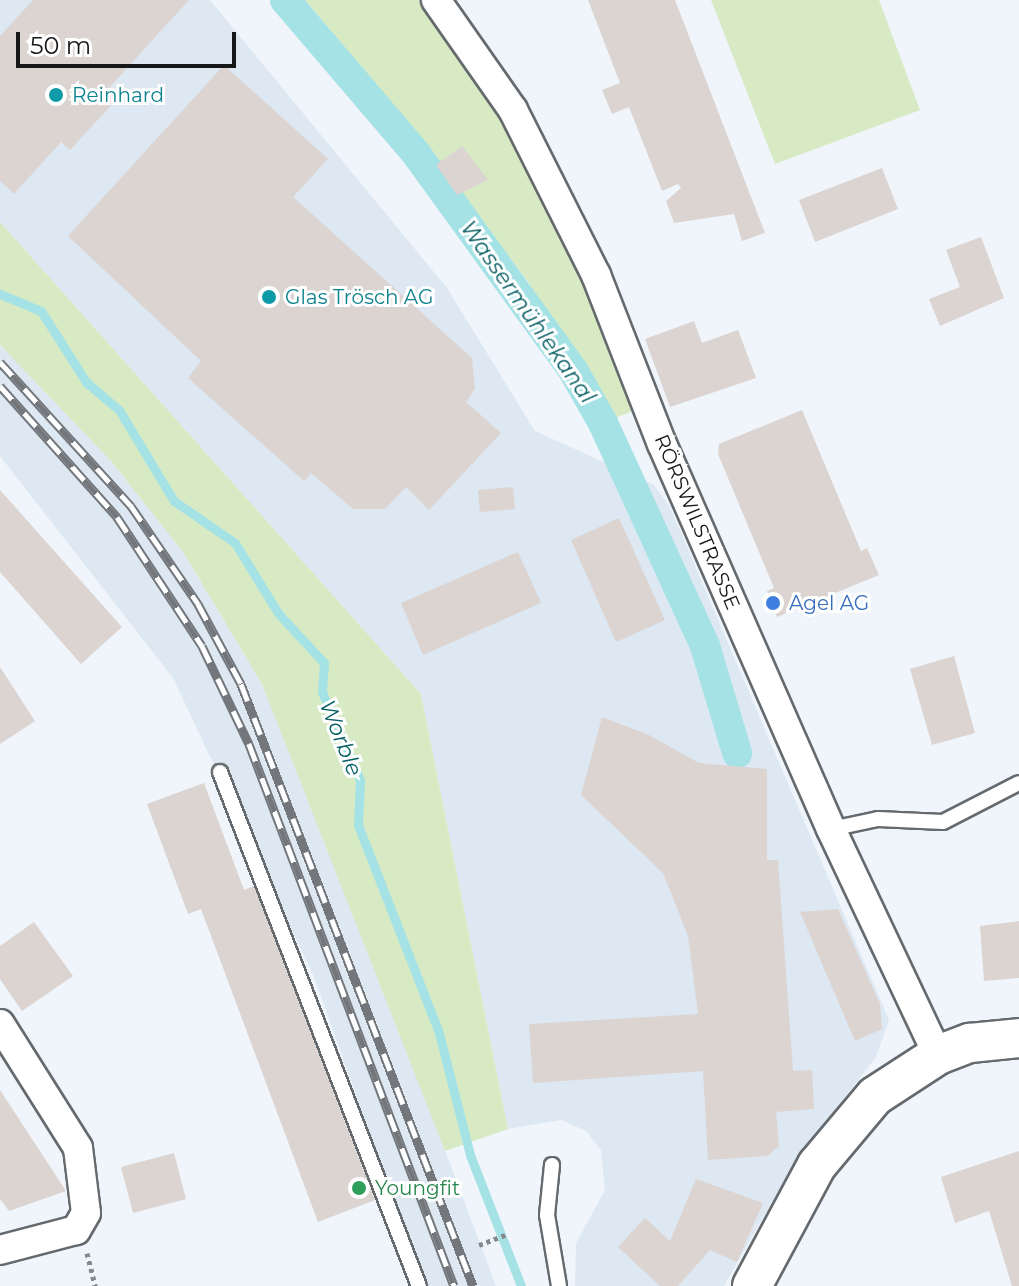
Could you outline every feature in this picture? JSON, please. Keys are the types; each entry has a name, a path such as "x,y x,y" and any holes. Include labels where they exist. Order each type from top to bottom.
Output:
{"main road":[{"path":"752,1286 801,1192 847,1123 909,1070 938,1055 970,1043 1019,1038"}],"street":[{"name":"RÖRSWILSTRASSE","path":"436,0 513,110 596,275 662,444 831,829 938,1055"},
{"path":"0,1024 78,1148 86,1213 76,1230 0,1250"}],"lane":[{"path":"220,772 419,1286"},
{"path":"831,829 878,819 943,822 1019,783"},
{"path":"552,1165 547,1215 559,1286"}],"path":[{"path":"479,1245 507,1234"},
{"path":"84,1245 95,1286"}],"shaded area":[{"path":"0,0 210,0 447,288 535,431 654,485 670,507 889,1020 876,1057 797,1158 724,1286 575,1286 576,1243 605,1190 601,1150 586,1131 561,1120 508,1129 421,694 0,222"},
{"path":"0,345 111,461 183,552 262,684 379,974 496,1286 424,1286 314,977 173,678 0,456"}],"green space":[{"path":"305,0 436,0 513,110 648,405 613,419 528,282 424,142"},
{"path":"711,0 879,0 920,110 775,164"},
{"path":"0,222 421,694 508,1129 445,1151 262,684 183,552 111,461 0,345"}],"building":[{"name":"Reinhard","path":"33,0 189,0 107,90 117,99 70,150 61,142 14,194 0,181 0,36"},
{"path":"588,0 675,0 765,233 742,241 734,214 674,223 666,201 681,188 678,184 662,191 629,107 612,114 602,90 620,83"},
{"name":"Glas Trösch AG","path":"224,65 328,159 293,197 472,358 475,389 466,402 501,433 429,510 406,487 385,509 353,509 311,473 304,481 188,378 201,361 68,236"},
{"path":"462,146 488,180 457,195 436,165"},
{"path":"882,168 898,209 815,242 799,200"},
{"path":"981,237 1004,298 940,326 929,299 960,287 946,250"},
{"path":"694,321 702,343 738,330 756,378 670,407 645,339"},
{"path":"802,410 861,551 867,548 879,575 777,617 767,591 774,588 718,454 719,444"},
{"path":"513,487 515,509 480,512 478,490"},
{"path":"0,490 122,627 81,664 0,572"},
{"path":"619,518 665,620 616,642 571,540"},
{"path":"518,552 541,603 423,655 401,603"},
{"path":"954,656 975,733 932,745 910,669"},
{"path":"0,667 35,721 0,744"},
{"path":"602,717 647,734 699,763 767,769 767,860 778,860 793,1071 812,1070 814,1109 776,1112 779,1146 767,1156 708,1160 703,1071 533,1083 529,1024 698,1014 688,936 663,873 581,795"},
{"path":"204,783 244,890 254,886 375,1200 318,1222 201,909 188,914 147,804"},
{"path":"838,909 880,1004 882,1029 855,1041 800,912"},
{"path":"1019,921 1019,978 984,981 980,926"},
{"path":"34,922 73,976 22,1011 0,979 0,946"},
{"path":"0,1090 66,1191 9,1211 0,1199"},
{"path":"1019,1151 1019,1286 1012,1286 989,1211 955,1223 941,1177"},
{"path":"174,1153 186,1199 133,1213 121,1167"},
{"path":"696,1179 763,1203 737,1262 710,1250 678,1286 660,1286 618,1247 645,1218 670,1241"}],"waterway":[{"name":"Wassermühlekanal","path":"285,0 415,152 574,372 603,423 705,646 737,753"},
{"name":"Worble","path":"0,294 41,311 86,382 119,410 174,501 235,543 278,613 324,663 322,692 360,780 358,825 439,1033 470,1155 521,1286"}],"railway":[{"path":"0,362 131,506 198,604 241,684 473,1286"},
{"path":"0,386 117,517 202,646 249,744 454,1286"}],"place":[{"name":"Reinhard","path":"56,95"},
{"name":"Glas Trösch AG","path":"269,297"},
{"name":"Agel AG","path":"773,603"},
{"name":"Youngfit","path":"359,1188"}]}
